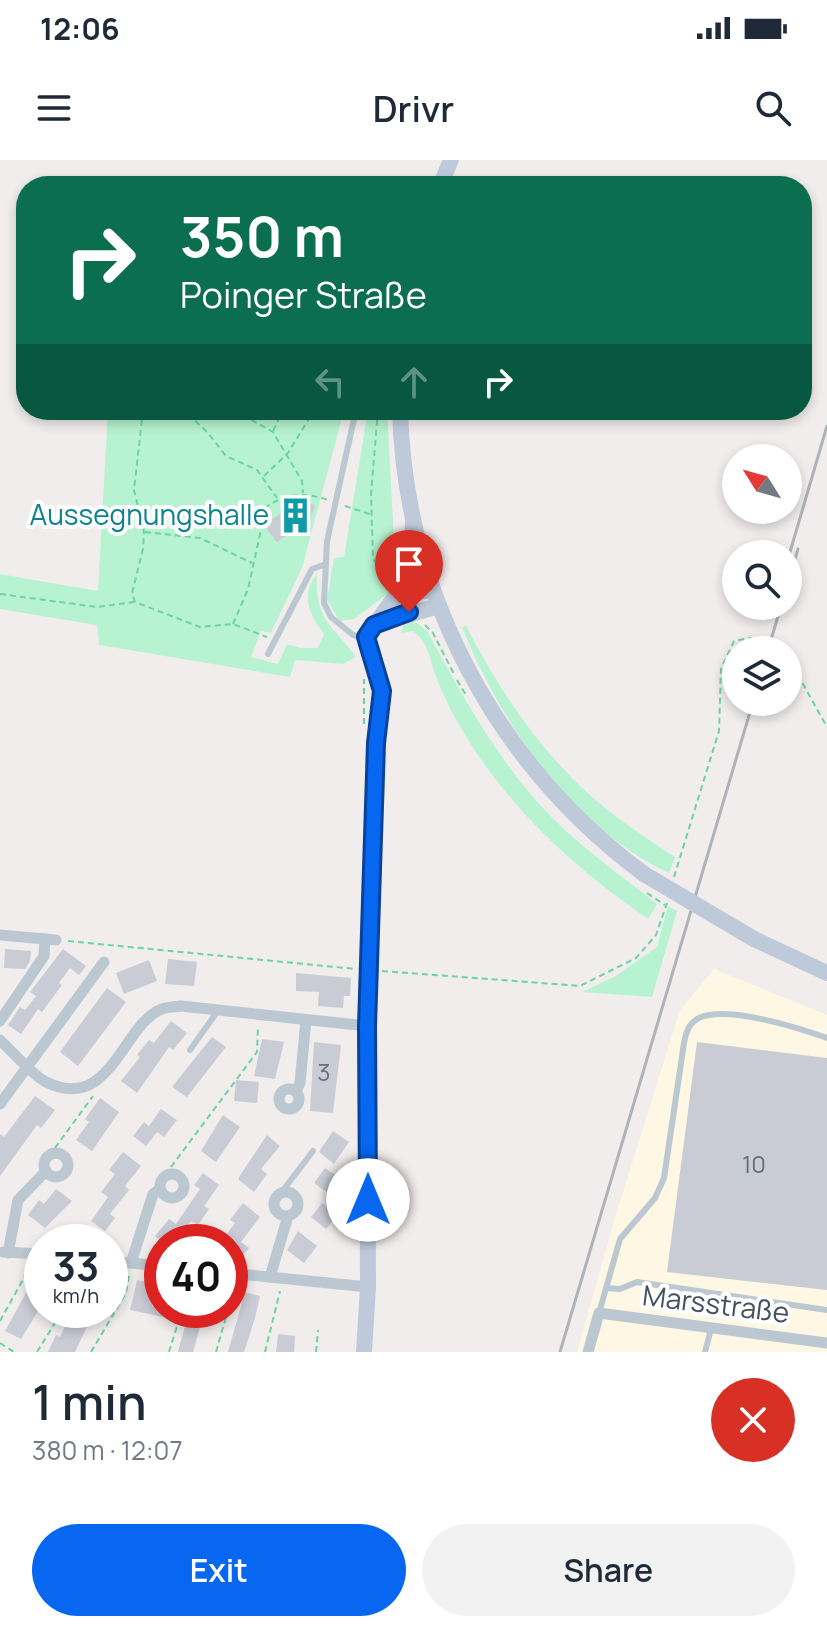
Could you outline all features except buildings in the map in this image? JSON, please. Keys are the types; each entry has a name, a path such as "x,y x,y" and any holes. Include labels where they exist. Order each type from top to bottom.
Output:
{"street":[{"path":"401,420 405,482 435,598 473,679 514,746 576,818 644,874 754,939 827,973"},
{"path":"364,1352 368,1287 366,970 376,743 382,691 370,631 397,594 410,569 413,522"},
{"path":"397,594 435,598"},
{"path":"370,631 435,598"},
{"path":"0,935 50,939 44,956 0,1021"},
{"path":"0,1104 104,962"},
{"path":"0,1040 46,1081 67,1086 88,1086 103,1076 151,1016 162,1009 181,1006 367,1026"},
{"path":"296,1091 300,1083 306,1020"},
{"path":"61,1154 67,1160 68,1167 59,1177 46,1171 45,1163 49,1156 61,1154"},
{"path":"24,1253 4,1252 18,1200 46,1171"},
{"path":"165,1175 177,1175 183,1181 184,1189 179,1195 172,1198 164,1196 160,1181 165,1175"},
{"path":"131,1263 153,1194 160,1189"},
{"path":"281,1193 293,1194 298,1200 295,1212 288,1216 281,1214 275,1205 281,1193"},
{"path":"277,1278 288,1216"},
{"path":"128,1263 144,1264"},
{"path":"248,1275 368,1287"},
{"path":"588,1352 599,1313"},
{"name":"Marsstraße","path":"599,1313 827,1343"}],"lane":[{"path":"354,420 326,564 324,603 331,617 353,635 370,631"},
{"path":"268,654 312,569 326,564"},
{"path":"190,1050 217,1012"},
{"path":"599,1313 620,1239 655,1198 664,1178 684,1043 692,1023 715,1014 737,1016 827,1038"},
{"path":"281,1193 313,1151"},
{"path":"607,1288 620,1289 637,1282 827,1310"},
{"path":"705,1352 711,1328"}],"path":[{"path":"135,602 132,593 141,563 144,532 134,490 142,420"},
{"path":"193,420 226,456 263,477 278,499"},
{"path":"252,420 273,432 288,453 302,481 303,493"},
{"path":"273,432 278,420"},
{"path":"263,477 288,453 308,420"},
{"path":"233,624 248,589 266,507 278,499 303,493 371,515 377,420"},
{"path":"144,532 200,538 253,564"},
{"path":"0,594 97,607 135,602 200,627 233,624 275,640"},
{"path":"673,878 719,731 722,667"},
{"path":"802,682 827,727"},
{"path":"50,939 366,970 580,986 636,958 656,935 670,892"},
{"path":"165,1175 257,1052 259,1015"},
{"path":"49,1156 94,1096 88,1086"},
{"path":"91,1352 126,1293 131,1263"},
{"path":"265,1352 277,1278"},
{"path":"0,1321 24,1281"},
{"path":"37,1352 52,1328"},
{"path":"169,1352 176,1328"},
{"path":"216,1352 223,1328"},
{"path":"316,1352 318,1330"},
{"path":"0,1343 14,1352"}],"shaded area":[{"path":"714,969 827,1015 827,1352 577,1352 680,1010"}],"green space":[{"path":"107,420 341,420 302,568 271,633 261,631 251,657 278,664 287,644 318,648 324,634 308,605 309,590 317,574 322,612 356,657 343,664 295,660 290,677 99,645 97,625 0,609 0,574 98,591"},
{"path":"366,420 388,420 395,559 390,592 354,619 340,621 327,600 334,558 344,557"},
{"path":"405,621 417,623 427,631 492,743 540,805 581,845 657,904 648,919 568,857 499,784 454,716 423,642 413,631 401,633"},
{"path":"466,626 509,700 544,747 604,807 675,857 669,873 601,829 571,801 544,769 497,700 462,627"},
{"path":"668,906 677,911 652,997 582,992 616,976 657,947"}],"railway":[{"path":"794,540 827,426"},
{"path":"772,636 777,620"},
{"path":"560,1352 749,716"}],"place":[{"name":"Aussegnungshalle","path":"295,515"}],"route":[{"path":"368,1200 367,1026 376,743 382,691 366,637 374,625 409,612"}]}
